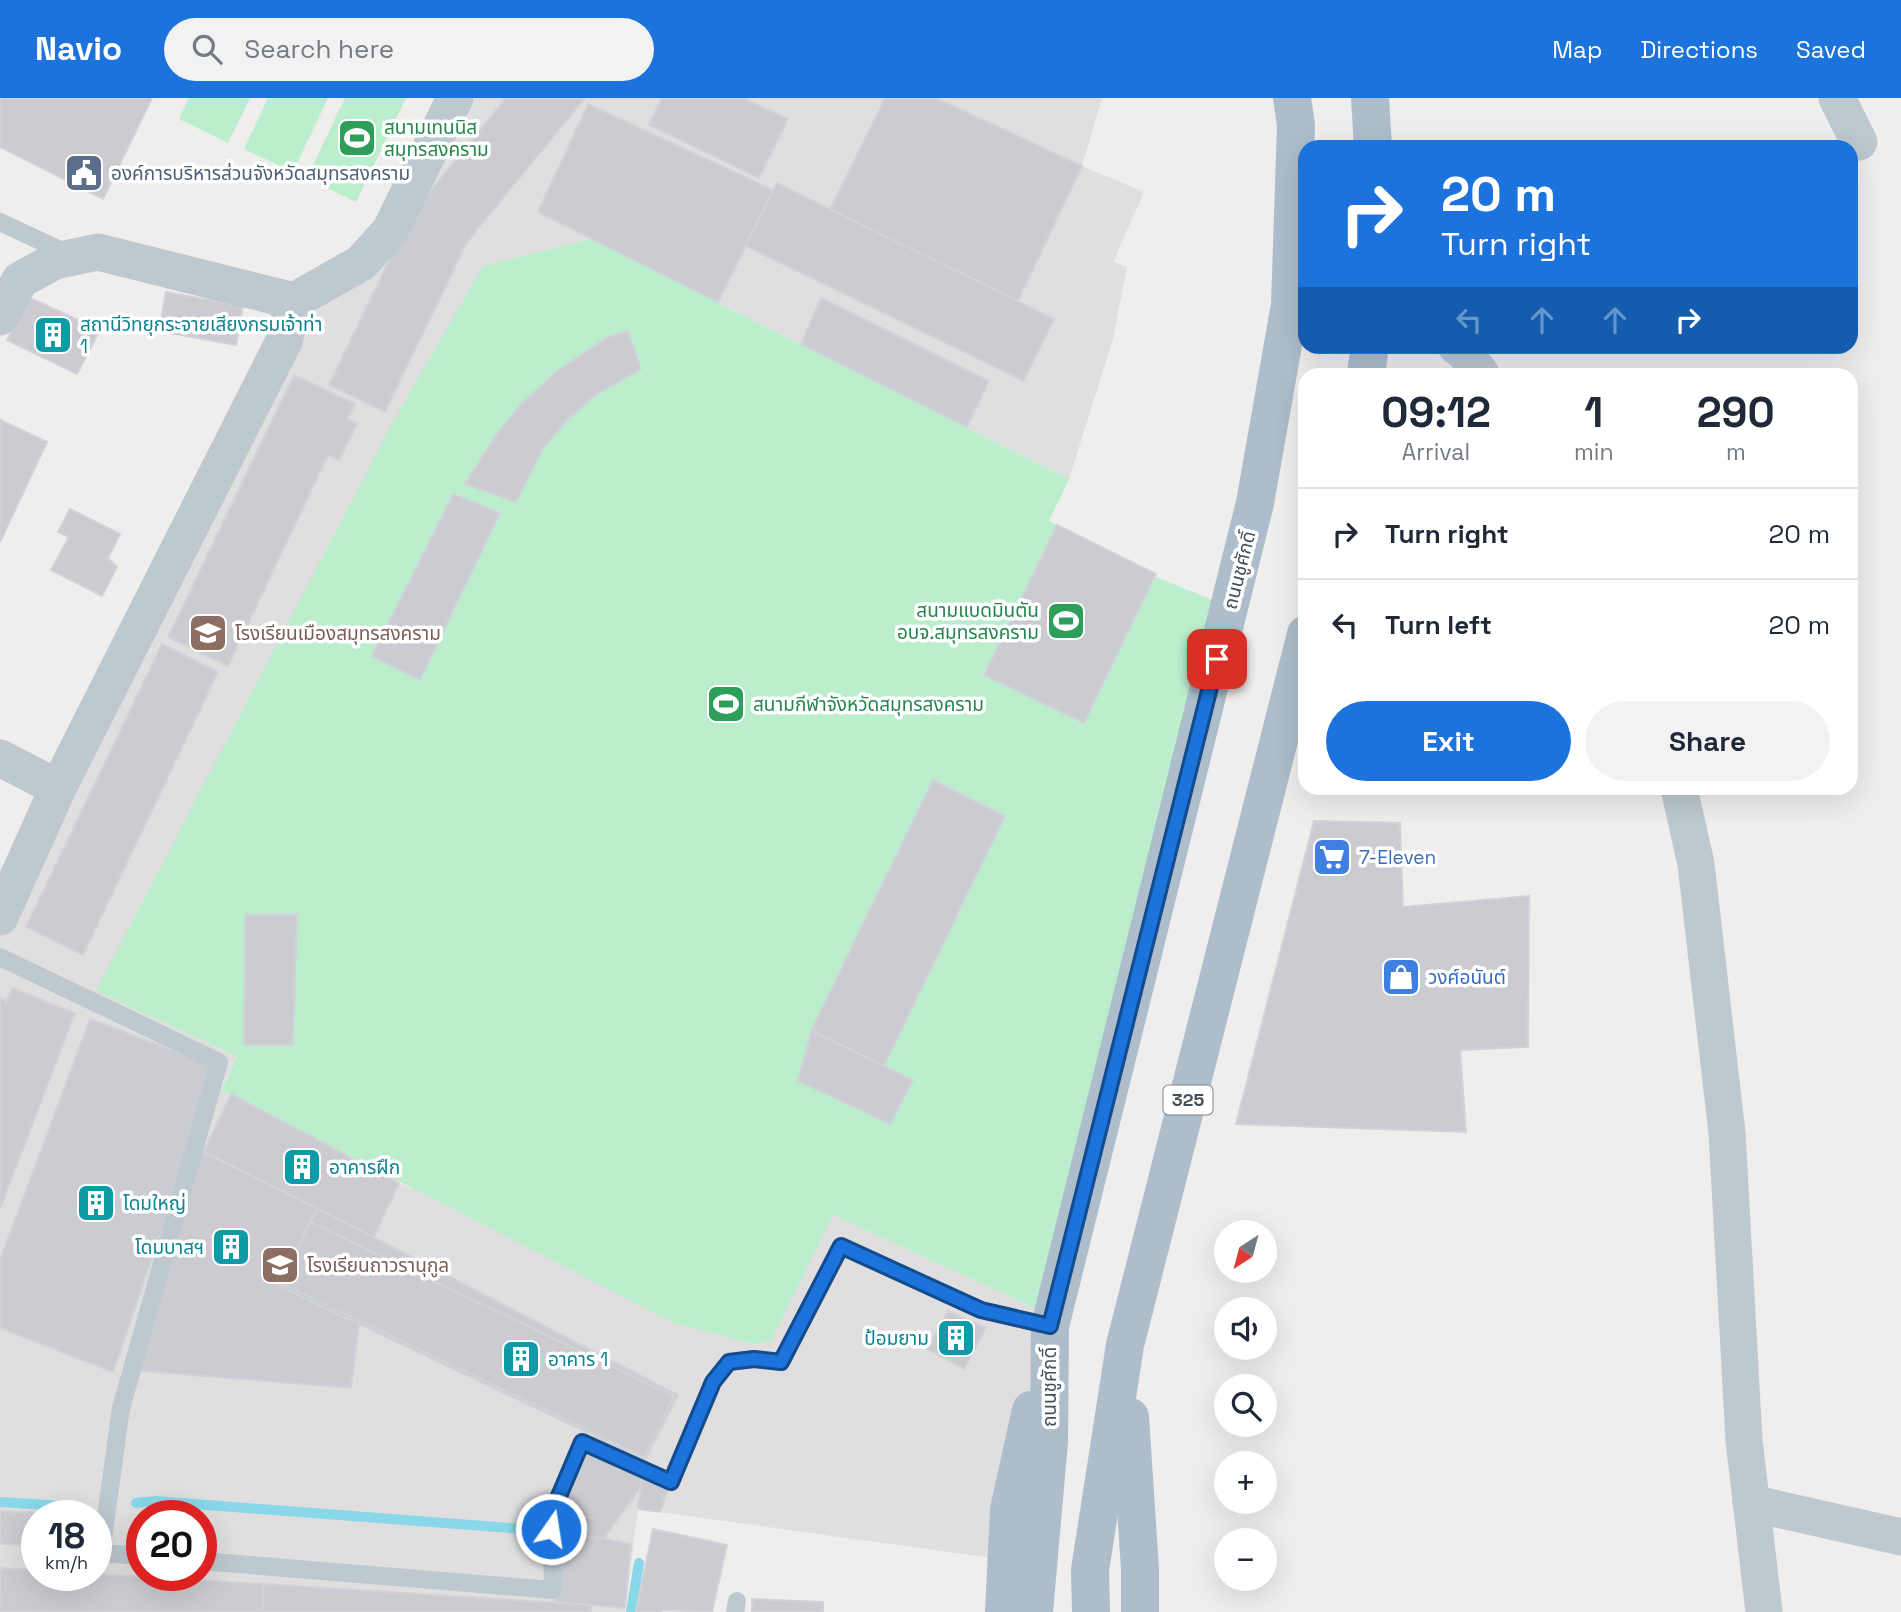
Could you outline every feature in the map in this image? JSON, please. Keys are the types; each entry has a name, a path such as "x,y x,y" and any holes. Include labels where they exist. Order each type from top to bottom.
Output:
{"main road":[{"name":"ถนนชูศักดิ์","path":"1034,1612 1049,1441 1050,1326 1255,503 1290,305 1296,124 1292,98"},
{"path":"1370,98 1373,140"},
{"name":"325","path":"1091,1612 1090,1570 1125,1345 1298,665"},
{"path":"1004,1612 1009,1510 1050,1326"},
{"path":"1125,1345 1140,1569 1140,1612"}],"street":[{"path":"0,317 20,280 55,261 98,253 294,301 361,263 390,231 455,98"},
{"path":"1838,98 1860,142"},
{"path":"0,917 58,788 284,341 294,301"},
{"path":"1466,354 1476,368"},
{"path":"0,758 58,788"},
{"path":"1681,795 1696,864 1727,1133 1744,1440 1764,1612"},
{"path":"1751,1503 1901,1537"}],"lane":[{"path":"0,222 75,257"},
{"path":"0,957 219,1062 119,1415 101,1553 126,1555"},
{"path":"217,1562 553,1590 551,1515 582,1442 671,1482 713,1382 729,1362 754,1359 781,1362 841,1246 981,1310 1050,1326"}],"shaded area":[{"path":"455,98 1102,98 1082,166 1144,192 1113,262 1127,267 1113,339 1069,479 592,239 222,1089 399,1183 771,1341 833,1215 1052,1316 1007,1560 638,1509 625,1612 0,1612 0,917 294,301 361,263"}],"green space":[{"path":"189,98 250,98 228,143 179,119"},
{"path":"268,98 328,98 293,172 244,149"},
{"name":"สนามเทนนิส สมุทรสงคราม","path":"345,98 406,98 356,202 307,178"},
{"name":"สนามกีฬาจังหวัดสมุทรสงคราม","path":"591,239 1069,479 1049,521 1156,577 1230,607 1052,1316 833,1215 771,1341 753,1344 674,1323 222,1090 237,1056 96,991 394,420 483,266"}],"building":[{"name":"องค์การบริหารส่วนจังหวัดสมุทรสงคราม","path":"0,98 121,98 81,179 0,141"},
{"name":"องค์การบริหารส่วนจังหวัดสมุทรสงคราม","path":"0,98 152,98 103,199 0,147"},
{"path":"506,98 585,98 467,242 385,412 329,385 411,215"},
{"path":"662,98 743,98 788,119 759,178 649,125"},
{"path":"885,98 936,98 1082,166 1018,301 830,210"},
{"path":"588,104 773,190 718,302 538,212"},
{"path":"777,183 1054,319 1024,381 746,246"},
{"path":"166,292 243,306 236,345 159,331"},
{"name":"สถานีวิทยุกระจายเสียงกรมเจ้าท่า 1","path":"30,298 100,330 77,374 7,340"},
{"path":"821,298 989,381 967,427 801,344"},
{"path":"628,331 641,369 594,396 566,421 542,450 516,502 465,484 496,435 519,406 557,371 608,337"},
{"path":"294,375 355,404 347,419 357,424 339,460 328,455 228,666 168,637"},
{"path":"0,420 47,442 0,542"},
{"path":"453,494 500,513 420,680 372,656"},
{"path":"70,509 120,534 108,558 117,567 102,596 51,570 69,537 58,532"},
{"name":"สนามแบดมินตัน อบจ.สมุทรสงคราม","path":"1057,525 1156,574 1084,723 984,675"},
{"path":"162,644 218,672 83,955 26,927"},
{"path":"933,780 1005,816 884,1066 811,1031"},
{"name":"วงศ์อนันต์","path":"1314,821 1400,823 1403,907 1529,896 1528,1047 1460,1050 1466,1132 1236,1124"},
{"path":"297,914 293,1045 244,1045 245,915"},
{"path":"12,988 75,1013 0,1209 0,998 7,1001"},
{"name":"โดมใหญ่","path":"90,1019 218,1067 113,1372 0,1328 0,1260"},
{"path":"811,1031 913,1080 890,1124 798,1081"},
{"name":"อาคารฝึก","path":"231,1094 399,1183 374,1237 204,1151"},
{"name":"โดมบาสฯ","path":"190,1146 317,1208 279,1286 359,1324 351,1388 131,1370"},
{"name":"อาคาร 1","path":"317,1208 678,1395 645,1460 279,1286"},
{"name":"อาคาร 1","path":"310,1222 674,1396 644,1457 281,1283"},
{"name":"ป้อมยาม","path":"948,1311 986,1328 964,1369 927,1349"},
{"path":"582,1442 643,1470 640,1488 602,1541 551,1529"},
{"path":"643,1470 671,1482 660,1512 638,1509"},
{"path":"0,1511 21,1512 21,1545 0,1544"},
{"path":"551,1529 631,1544 625,1608 554,1602"},
{"path":"653,1529 727,1545 712,1612 636,1612"},
{"path":"0,1568 21,1569 21,1591 112,1591 112,1575 126,1576 126,1591 217,1591 217,1581 264,1584 262,1612 0,1612"},
{"path":"264,1584 591,1605 591,1612 262,1612"},
{"path":"752,1599 823,1602 823,1612 752,1612"}],"waterway":[{"path":"0,1502 21,1503"},
{"path":"217,1506 522,1529"},
{"path":"631,1612 639,1563"}],"place":[{"name":"สนามเทนนิส สมุทรสงคราม","path":"357,138"},
{"name":"องค์การบริหารส่วนจังหวัดสมุทรสงคราม","path":"84,173"},
{"name":"สถานีวิทยุกระจายเสียงกรมเจ้าท่า 1","path":"53,335"},
{"name":"สนามแบดมินตัน อบจ.สมุทรสงคราม","path":"1066,621"},
{"name":"โรงเรียนเมืองสมุทรสงคราม","path":"208,633"},
{"name":"สนามกีฬาจังหวัดสมุทรสงคราม","path":"726,704"},
{"name":"7-Eleven","path":"1332,857"},
{"name":"วงศ์อนันต์","path":"1401,977"},
{"name":"อาคารฝึก","path":"302,1167"},
{"name":"โดมใหญ่","path":"96,1203"},
{"name":"โดมบาสฯ","path":"231,1247"},
{"name":"โรงเรียนถาวรานุกูล","path":"280,1265"},
{"name":"ป้อมยาม","path":"956,1338"},
{"name":"อาคาร 1","path":"521,1359"}],"route":[{"path":"551,1529 551,1515 582,1442 671,1482 713,1382 729,1362 754,1359 781,1362 841,1246 981,1310 1050,1326 1217,659"}]}
